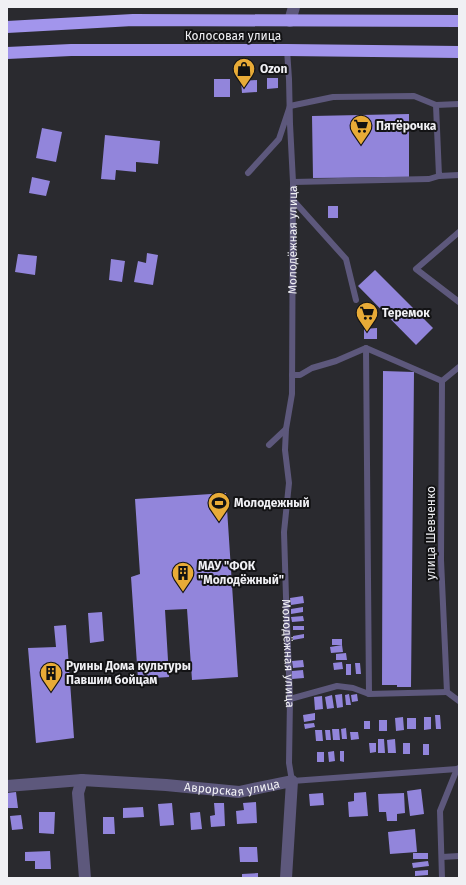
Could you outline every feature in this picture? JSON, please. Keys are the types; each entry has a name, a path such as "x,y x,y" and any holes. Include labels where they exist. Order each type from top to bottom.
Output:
{"highway":[{"name":"Колосовая улица","path":"7,27 133,20 459,21"},
{"name":"Колосовая улица","path":"7,53 71,50 459,52"}],"street":[{"path":"290,21 294,7"},
{"path":"82,780 78,793 85,878"},
{"name":"Аврорская улица","path":"7,786 82,780 166,785 239,792 292,781"},
{"name":"Молодёжная улица","path":"286,878 292,781"}],"lane":[{"name":"Молодёжная улица","path":"287,50 293,182 292,394 286,429 285,450 290,483 284,532 290,699 289,763 292,781"},
{"path":"248,173 279,138 290,106 333,97 414,96 436,105 459,104"},
{"path":"436,105 439,176"},
{"path":"293,182 429,179 439,176 459,175"},
{"path":"293,200 346,259 356,300"},
{"path":"459,232 416,269 459,302"},
{"path":"366,348 369,694"},
{"path":"292,375 300,375 312,368 336,361 366,348 442,381 459,367"},
{"name":"улица Шевченко","path":"442,381 441,560 447,692"},
{"path":"269,445 286,429"},
{"path":"290,699 337,686 353,688 369,694 447,692 459,701"},
{"path":"442,878 440,811 458,769"},
{"name":"Аврорская улица","path":"292,781 458,769"},
{"path":"442,857 459,856"}],"building":[{"path":"267,78 278,78 278,88 267,89"},
{"path":"214,79 230,79 230,97 214,97"},
{"path":"257,80 257,92 242,93 241,81"},
{"name":"Пятёрочка","path":"409,114 409,177 313,178 312,116"},
{"path":"42,128 62,132 56,162 36,158"},
{"path":"105,135 160,141 158,164 136,162 136,172 116,170 115,180 101,179"},
{"path":"32,177 50,181 46,196 29,193"},
{"path":"328,206 338,206 338,218 328,218"},
{"path":"147,253 158,255 153,285 134,282 138,261 146,263"},
{"path":"18,254 37,256 35,275 15,272"},
{"path":"111,259 125,261 122,282 109,280"},
{"path":"375,270 433,328 416,345 358,286"},
{"path":"377,328 377,339 364,339 364,329"},
{"path":"383,371 414,372 411,687 382,685"},
{"name":"МАУ \"ФОК \"Молодёжный\"","path":"226,493 238,677 192,680 187,609 165,610 169,677 138,679 131,577 140,574 135,499"},
{"path":"303,596 304,603 291,605 290,598"},
{"path":"303,607 303,612 291,614 291,609"},
{"path":"102,612 104,641 90,643 88,613"},
{"path":"303,616 304,621 292,622 291,617"},
{"name":"Руины Дома культуры Павшим бойцам","path":"66,625 74,738 36,743 28,648 56,647 54,626"},
{"path":"293,626 304,626 304,630 293,630"},
{"path":"304,634 304,638 293,640 293,636"},
{"path":"332,639 342,639 342,645 332,645"},
{"path":"342,645 343,652 331,653 330,647"},
{"path":"346,653 347,660 336,660 336,654"},
{"path":"303,660 304,667 293,668 292,661"},
{"path":"342,662 343,669 334,670 333,663"},
{"path":"355,663 360,663 361,674 356,674"},
{"path":"346,664 351,664 351,675 346,675"},
{"path":"303,670 304,678 292,679 292,671"},
{"path":"342,694 343,707 337,708 335,695"},
{"path":"349,694 351,705 346,705 345,695"},
{"path":"357,694 358,701 352,702 351,695"},
{"path":"332,695 334,708 327,709 325,697"},
{"path":"322,696 323,709 315,710 314,697"},
{"path":"315,713 315,720 304,722 303,715"},
{"path":"435,715 440,715 441,729 436,729"},
{"path":"403,717 404,730 396,731 395,718"},
{"path":"424,717 431,717 431,729 424,730"},
{"path":"407,718 416,718 416,729 407,729"},
{"path":"379,720 387,720 387,731 379,731"},
{"path":"364,721 370,721 370,729 364,729"},
{"path":"314,723 315,727 305,729 304,724"},
{"path":"346,728 347,739 342,739 341,729"},
{"path":"332,729 339,729 340,740 333,740"},
{"path":"315,730 322,730 323,741 316,741"},
{"path":"325,730 330,730 331,740 326,740"},
{"path":"350,732 358,732 359,739 351,740"},
{"path":"378,739 384,739 385,753 378,753"},
{"path":"395,739 396,753 388,753 387,740"},
{"path":"369,743 376,743 376,752 370,753"},
{"path":"403,743 410,743 410,754 403,754"},
{"path":"423,744 429,744 429,755 423,755"},
{"path":"334,751 335,761 329,762 328,752"},
{"path":"340,751 344,751 344,762 340,761"},
{"path":"317,752 324,752 324,762 317,762"},
{"path":"421,789 424,814 410,816 407,791"},
{"path":"16,792 18,808 7,808 7,793"},
{"path":"366,792 368,816 349,817 348,802 354,801 354,793"},
{"path":"323,793 324,805 310,806 309,794"},
{"path":"404,793 405,813 397,814 397,821 387,821 386,812 379,812 378,794"},
{"path":"256,802 257,823 237,824 236,811 244,810 243,803"},
{"path":"172,803 174,825 160,826 158,804"},
{"path":"214,803 224,803 225,826 211,827 210,816 215,815"},
{"path":"143,807 144,817 123,818 123,808"},
{"path":"39,812 55,812 54,834 39,833"},
{"path":"200,812 202,829 191,830 190,813"},
{"path":"21,815 23,829 12,830 10,816"},
{"path":"103,817 114,817 115,834 103,834"},
{"path":"415,829 417,852 390,854 388,832"},
{"path":"239,847 257,847 258,862 240,862"},
{"path":"50,851 51,869 35,869 35,861 25,861 25,852"},
{"path":"413,853 428,853 428,859 413,859"},
{"path":"428,861 429,866 413,868 412,863"},
{"path":"428,870 428,875 415,876 415,871"},
{"path":"258,873 258,878 242,878 242,874"}],"place":[{"name":"Ozon","path":"244,88"},
{"name":"Пятёрочка","path":"361,146"},
{"name":"Теремок","path":"367,332"},
{"name":"Молодежный","path":"219,522"},
{"name":"МАУ \"ФОК \"Молодёжный\"","path":"183,592"},
{"name":"Руины Дома культуры Павшим бойцам","path":"51,692"}]}
